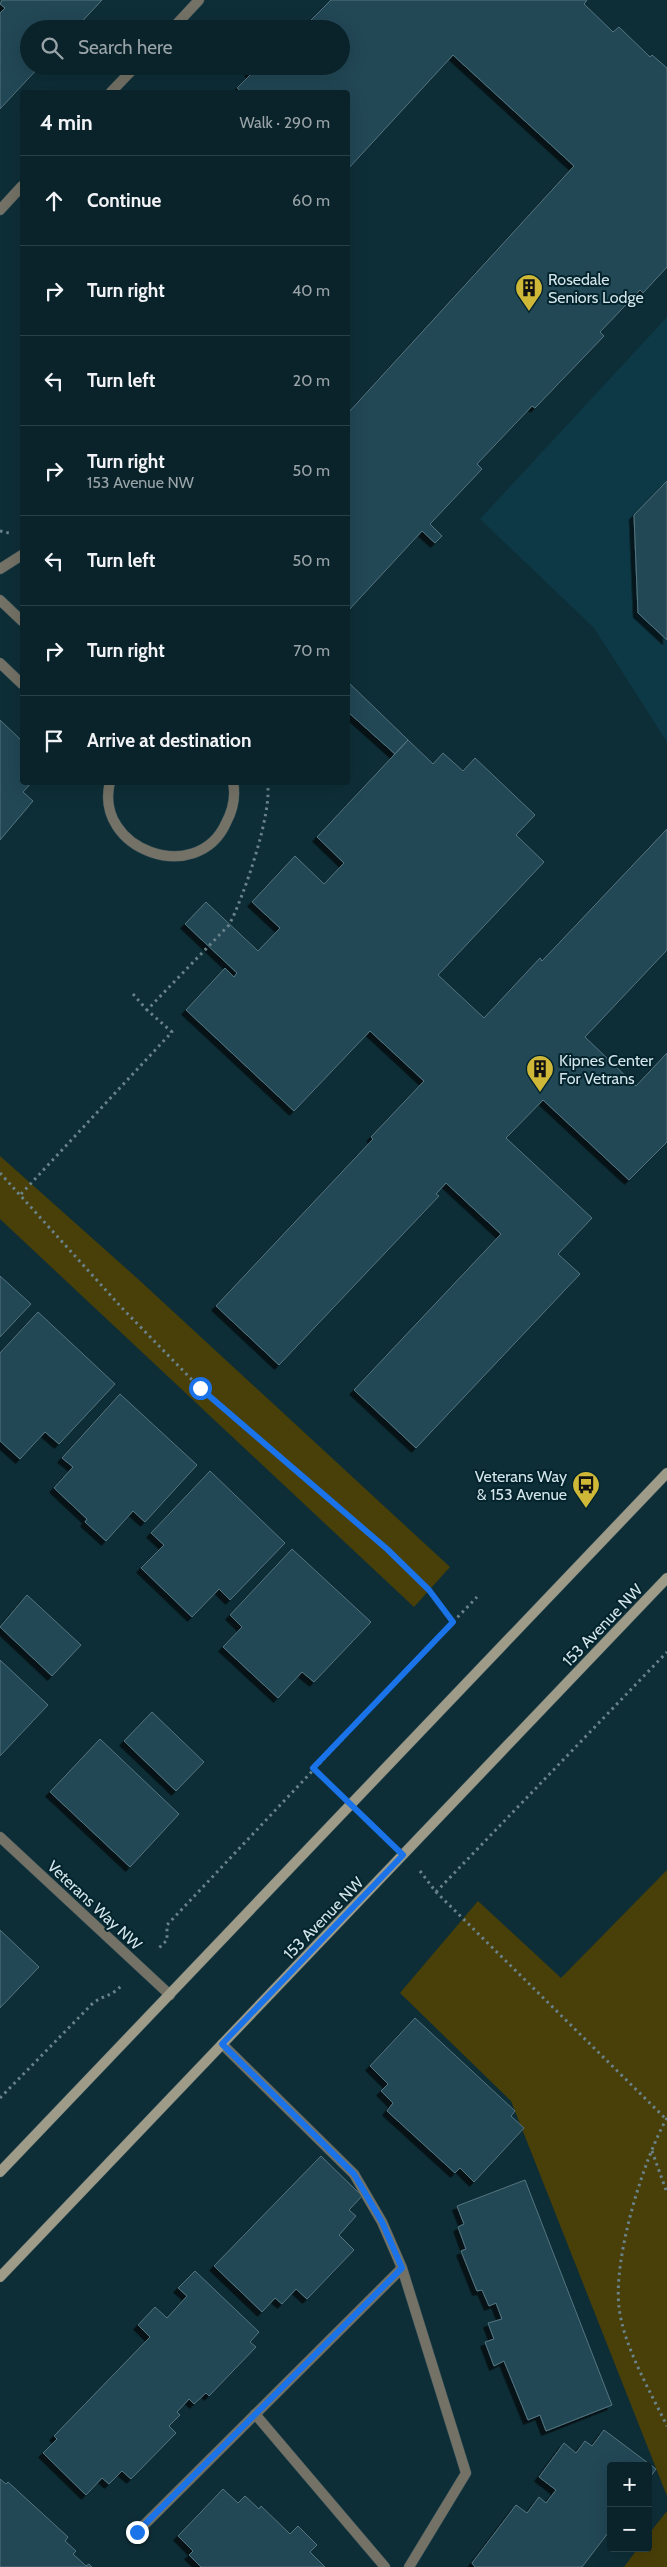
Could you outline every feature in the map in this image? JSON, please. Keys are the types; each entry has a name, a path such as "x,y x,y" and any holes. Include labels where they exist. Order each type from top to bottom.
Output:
{"main road":[{"path":"0,2172 667,1474"},
{"name":"153 Avenue NW","path":"0,2277 667,1578"}],"street":[{"path":"180,20 199,0"},
{"path":"113,90 127,75"},
{"path":"0,210 20,188"},
{"path":"0,569 20,556"},
{"path":"0,600 20,619"},
{"path":"0,664 20,682"},
{"path":"110,785 110,803 114,820 123,834 138,847 156,855 175,857 194,853 202,849 224,830 232,812 235,791 234,785"},
{"name":"Veterans Way NW","path":"0,1837 170,1995"},
{"path":"222,2044 354,2174 382,2222 402,2268 466,2473 409,2567"},
{"path":"137,2532 402,2268"},
{"path":"255,2414 384,2567"}],"path":[{"path":"147,1010 229,925 237,910 267,812 267,785"},
{"path":"21,1194 172,1032 147,1010 133,994"},
{"path":"0,1173 21,1194 122,1308 200,1388 387,1549 429,1590 453,1622"},
{"path":"167,1940 167,1925 313,1768 478,1597"},
{"path":"436,1892 667,1652"},
{"path":"313,1768 403,1855 436,1892 666,2119 641,2178 624,2247 618,2282 618,2300 634,2357 667,2426"},
{"path":"0,2098 93,2003 100,1998 112,1996"},
{"path":"652,2152 667,2193"}],"shaded area":[{"path":"667,317 667,742 594,628 480,519"},
{"path":"0,1156 138,1279 450,1567 414,1607 0,1219"},
{"path":"667,1870 667,2496 511,2101 400,1993 478,1901 561,1978"},
{"path":"667,2511 667,2567 624,2567 635,2552 652,2552 652,2530"}],"building":[{"path":"2,0 102,0 83,20 20,20 20,75 32,75 0,109 0,13 5,8 0,4"},
{"name":"Rosedale Seniors Lodge","path":"331,0 587,0 584,4 613,32 619,27 650,57 652,55 667,68 667,267 643,293 640,290 600,332 604,336 535,408 532,406 477,464 482,469 430,524 442,536 435,543 422,531 350,609 350,411 574,166 453,55 350,167 350,90 240,90 237,88 250,75 350,75 350,20 311,20"},
{"path":"667,481 667,640 638,613 634,515"},
{"path":"350,684 408,740 395,754 350,714"},
{"path":"0,720 20,739 20,785 29,785 23,792 33,801 0,840"},
{"name":"Kipnes Center For Vetrans","path":"408,740 433,764 443,753 463,771 475,758 535,815 516,835 544,862 438,975 484,1018 540,958 542,961 667,829 667,950 585,1037 636,1086 667,1053 667,1142 629,1180 543,1100 506,1138 592,1218 558,1254 580,1274 416,1448 354,1390 501,1234 446,1183 436,1194 439,1196 279,1365 216,1306 373,1139 371,1137 424,1081 370,1031 294,1111 186,1010 225,968 234,977 237,973 185,924 206,902 258,951 280,928 252,902 295,856 324,884 344,863 317,837"},
{"path":"0,1276 31,1304 0,1337"},
{"path":"38,1312 115,1384 59,1444 45,1432 20,1459 0,1441 0,1353"},
{"path":"120,1394 197,1465 145,1522 133,1511 106,1541 85,1522 87,1519 54,1488 73,1467 62,1458"},
{"path":"210,1471 285,1543 230,1600 219,1589 192,1617 141,1568 164,1545 151,1533"},
{"path":"292,1549 371,1622 314,1682 302,1672 278,1698 223,1647 242,1627 230,1615"},
{"path":"27,1595 81,1645 52,1676 0,1627"},
{"path":"0,1660 48,1705 0,1756"},
{"path":"152,1712 204,1762 176,1791 124,1741"},
{"path":"100,1739 179,1814 130,1867 50,1792"},
{"path":"0,1930 39,1967 0,2008"},
{"path":"415,2018 515,2111 511,2116 524,2128 474,2182 460,2168 455,2173 387,2111 393,2103 381,2091 388,2084 370,2066"},
{"path":"321,2156 362,2196 349,2210 356,2216 339,2235 354,2250 307,2299 296,2289 282,2304 275,2298 262,2312 214,2266"},
{"path":"525,2180 612,2405 546,2431 540,2415 528,2420 504,2361 494,2366 485,2342 494,2339 488,2323 502,2319 496,2303 489,2306 482,2290 477,2291 461,2251 466,2249 458,2227 464,2224 457,2206"},
{"path":"195,2271 259,2332 250,2342 256,2347 209,2396 206,2393 194,2404 189,2399 177,2412 180,2415 169,2426 176,2433 131,2479 122,2471 109,2484 102,2478 86,2495 43,2453 57,2439 54,2436 150,2337 138,2325 155,2307 167,2318 187,2296 178,2288"},
{"path":"604,2430 647,2462 607,2462 607,2534 582,2567 475,2567 472,2563 516,2505 527,2513 539,2497 546,2503 556,2490 539,2477 564,2443 576,2453 585,2441 592,2446"},
{"path":"652,2466 656,2469 652,2474"},
{"path":"0,2479 6,2484 8,2482 68,2537 65,2541 76,2551 73,2554 86,2566 89,2564 92,2567 0,2567"},
{"path":"223,2489 238,2503 245,2496 259,2509 261,2506 290,2534 298,2526 317,2545 310,2552 325,2567 201,2567 189,2555 193,2551 178,2536"}],"place":[{"name":"Rosedale Seniors Lodge","path":"529,312"},
{"name":"Kipnes Center For Vetrans","path":"540,1093"},
{"name":"Veterans Way & 153 Avenue","path":"586,1509"}],"route":[{"path":"137,2532 402,2268 382,2222 354,2174 222,2044 403,1855 313,1768 453,1622 429,1590 387,1549 200,1388"}]}
